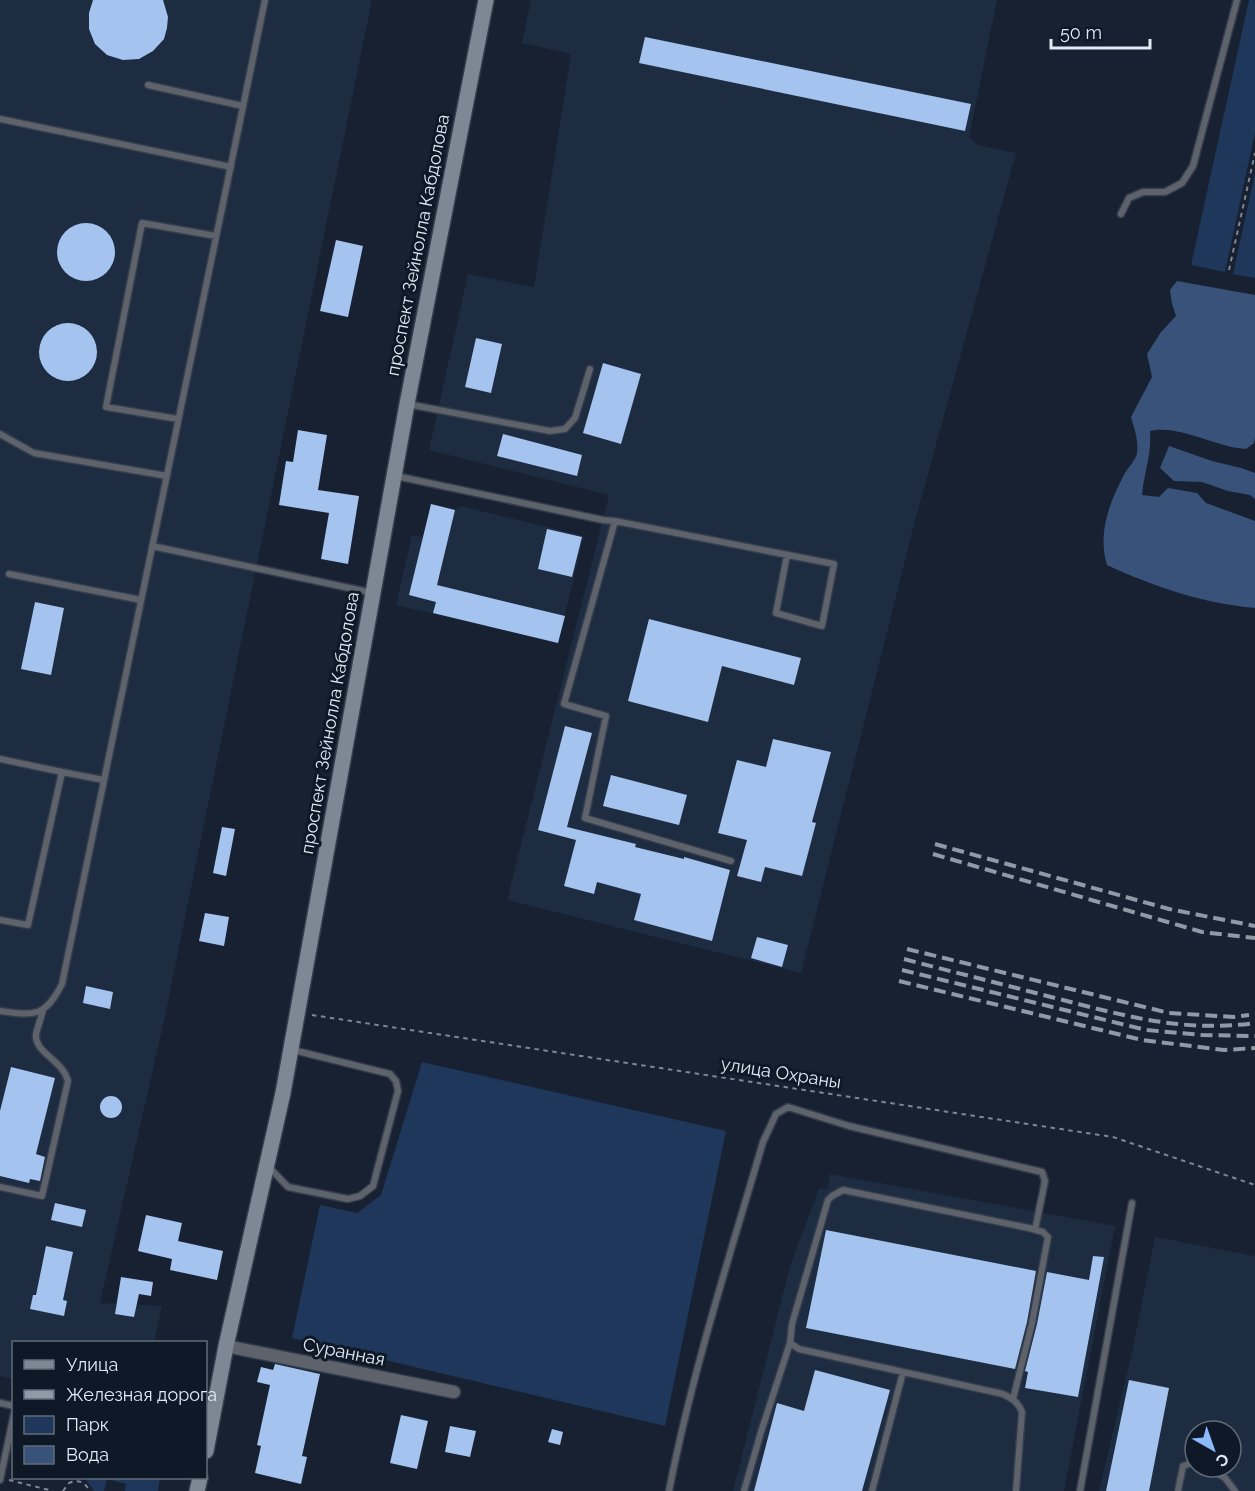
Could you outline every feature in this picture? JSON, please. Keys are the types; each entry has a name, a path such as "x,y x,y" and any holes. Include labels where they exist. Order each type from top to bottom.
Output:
{"main road":[{"name":"проспект Зейнолла Кабдолова","path":"207,1444 226,1347 283,1093 407,404 486,0"}],"street":[{"name":"Суранная","path":"226,1347 454,1392"}],"lane":[{"path":"0,1011 24,1014 43,1010 54,1000 62,984 265,0"},
{"path":"1121,214 1129,198 1143,192 1165,192 1182,183 1193,166 1237,0"},
{"path":"148,85 243,106"},
{"path":"0,119 231,167"},
{"path":"178,419 106,407 141,223 216,236"},
{"path":"407,404 550,431 565,429 575,418 590,369"},
{"path":"0,434 34,453 167,476"},
{"path":"395,476 834,564 822,626 776,613 787,555"},
{"path":"615,521 564,704 606,716 585,818 731,861"},
{"path":"152,546 374,594"},
{"path":"9,574 141,600"},
{"path":"0,759 104,780"},
{"path":"0,920 28,925 62,772"},
{"path":"0,1187 42,1196 68,1082 66,1072 42,1051 37,1042 36,1036 43,1010"},
{"path":"267,1165 288,1187 348,1199 360,1196 373,1186 398,1091 396,1081 390,1074 290,1049"},
{"path":"669,1491 679,1437 704,1343 763,1142 776,1114 788,1107 849,1126 1042,1172 1045,1181 1035,1230"},
{"path":"744,1491 790,1343 792,1324 828,1200 837,1192 843,1190 1043,1232 1048,1238 1032,1323 1012,1399"},
{"path":"1080,1491 1132,1203"},
{"path":"790,1343 799,1349 1003,1394 1012,1399 1022,1412 1016,1491"},
{"path":"872,1491 903,1372"},
{"path":"0,1479 12,1423"},
{"path":"1178,1491 1183,1466"}],"path":[{"path":"1229,270 1255,153"},
{"name":"улица Охраны","path":"297,1013 1113,1137 1255,1185"},
{"path":"0,1479 53,1491"},
{"path":"63,1491 69,1483 77,1479 85,1484 89,1491"}],"shaded area":[{"path":"0,0 372,0 164,1021 100,1303 162,1306 154,1341 12,1341 12,1379 0,1376"},
{"path":"531,0 997,0 969,137 978,145 1016,153 914,525 801,973 507,900 609,495 429,450 468,274 534,287 571,54 522,43"},
{"path":"431,504 455,510 461,506 584,536 558,643 396,605 412,535 423,537"},
{"path":"830,1174 1115,1226 1064,1491 733,1491 790,1266 819,1189 827,1189"},
{"path":"1155,1237 1255,1256 1255,1491 1099,1491 1132,1352"}],"green space":[{"path":"1249,0 1255,0 1255,133 1225,272 1191,265"},
{"path":"1255,173 1255,278 1233,274"},
{"path":"422,1062 726,1131 665,1426 292,1338 320,1205 357,1213 381,1195"},
{"path":"86,1479 107,1479 104,1491 94,1491"},
{"path":"107,1479 160,1479 158,1491 125,1491 126,1484"}],"water":[{"path":"1177,281 1255,295 1255,438 1254,443 1246,449 1185,433 1150,431 1150,447 1142,495 1159,497 1168,488 1197,493 1206,503 1255,521 1255,608 1217,603 1142,580 1107,565 1104,553 1104,529 1110,506 1137,453 1137,439 1131,417 1152,377 1147,354 1161,332 1176,316 1170,290"},
{"path":"1169,446 1255,473 1255,499 1250,495 1228,491 1202,482 1174,481 1160,468"}],"building":[{"path":"93,0 163,0 168,17 164,39 153,51 139,59 123,60 107,55 95,44 89,29 89,13"},
{"path":"645,37 971,104 965,131 639,63"},
{"path":"86,223 97,225 110,236 115,252 113,263 102,276 86,281 75,279 62,268 57,252 59,241 70,228"},
{"path":"336,240 363,246 348,317 320,311"},
{"path":"68,323 79,325 92,336 97,352 95,363 84,376 68,381 57,379 44,368 39,352 41,341 52,328"},
{"path":"476,338 502,344 491,393 465,387"},
{"path":"603,363 641,374 621,444 583,433"},
{"path":"298,430 327,435 318,490 359,496 348,564 321,559 329,513 279,505 286,461 293,462"},
{"path":"503,434 582,455 577,476 497,456"},
{"path":"431,504 455,510 437,585 565,616 558,643 433,613 436,602 409,595"},
{"path":"547,529 582,537 572,577 538,569"},
{"path":"35,602 64,608 51,675 21,669"},
{"path":"649,619 801,658 794,685 722,666 708,722 628,701"},
{"path":"565,726 592,733 567,827 636,844 635,847 684,859 684,857 730,870 712,941 634,920 641,894 597,882 594,894 564,886 576,840 538,830"},
{"path":"773,739 831,752 812,822 816,823 802,876 765,867 761,882 737,876 747,840 718,833 737,760 766,767"},
{"path":"611,775 687,795 679,825 603,806"},
{"path":"222,827 235,829 226,876 213,873"},
{"path":"205,913 229,917 224,946 199,941"},
{"path":"757,937 788,945 782,967 751,958"},
{"path":"86,986 113,992 110,1009 83,1003"},
{"path":"11,1067 55,1078 36,1154 45,1157 40,1181 30,1179 29,1183 0,1176 0,1111"},
{"path":"111,1096 119,1099 122,1107 119,1115 111,1118 103,1115 100,1107 103,1099"},
{"path":"55,1203 86,1210 82,1227 51,1220"},
{"path":"146,1215 182,1223 178,1241 223,1251 217,1280 170,1270 172,1259 138,1251"},
{"path":"826,1230 1036,1271 1027,1322 1015,1369 806,1328"},
{"path":"46,1246 73,1252 63,1300 67,1301 64,1316 30,1309 33,1295 36,1295"},
{"path":"1093,1256 1104,1257 1078,1397 1025,1388 1028,1372 1025,1371 1047,1272 1089,1280"},
{"path":"121,1277 153,1282 151,1296 139,1294 134,1317 115,1314"},
{"path":"275,1364 320,1374 302,1456 307,1457 301,1484 255,1473 261,1446 257,1445 270,1385 257,1382 261,1367 273,1370"},
{"path":"815,1370 890,1390 862,1491 754,1491 777,1403 804,1411"},
{"path":"1129,1380 1169,1388 1149,1491 1106,1491"},
{"path":"401,1415 428,1421 417,1469 390,1463"},
{"path":"450,1426 476,1431 470,1457 445,1452"},
{"path":"552,1429 563,1432 560,1445 548,1442"}],"railway":[{"path":"935,844 1169,909 1255,926"},
{"path":"933,854 1202,932 1255,938"},
{"path":"907,949 1169,1013 1234,1017 1249,1015"},
{"path":"904,959 1127,1016 1202,1026 1255,1023"},
{"path":"902,970 1146,1030 1202,1035 1255,1036"},
{"path":"899,981 1142,1040 1224,1050 1255,1048"}]}
